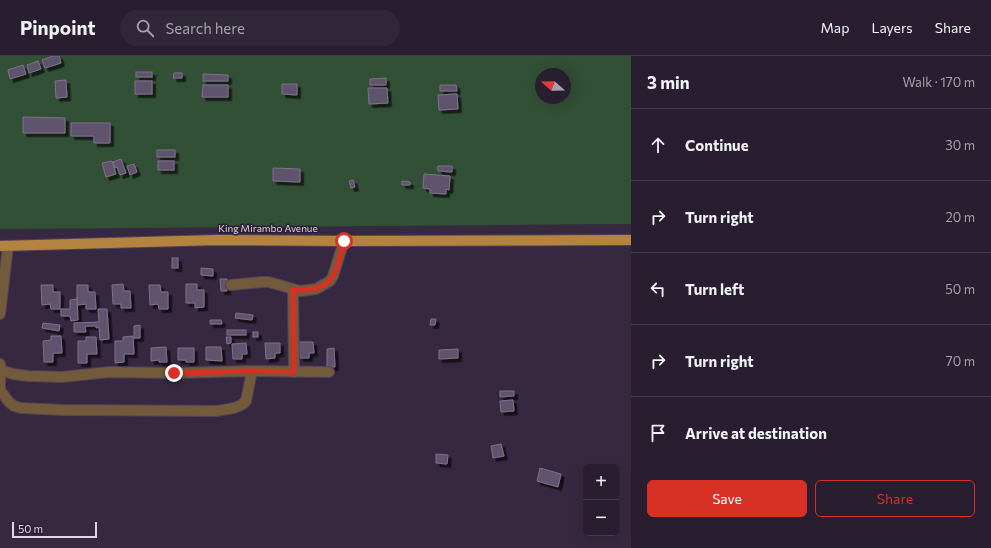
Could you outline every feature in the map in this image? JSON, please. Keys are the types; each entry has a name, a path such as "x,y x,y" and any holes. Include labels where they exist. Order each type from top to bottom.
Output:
{"main road":[{"name":"King Mirambo Avenue","path":"4,246 217,240 631,240"}],"street":[{"path":"231,285 269,282 300,291 316,288 330,281 334,276 344,241"},
{"path":"0,314 4,246"},
{"path":"293,290 294,372"},
{"path":"0,364 0,390 14,406 21,408 62,410 217,411 234,408 244,404 246,401 252,371"},
{"path":"0,370 28,376 62,377 109,372 329,372"}],"green space":[{"path":"0,56 631,56 631,224 0,229"}],"building":[{"path":"53,56 59,56 61,63 45,68 42,60"},
{"path":"38,61 41,69 29,73 27,65"},
{"path":"23,65 26,74 10,79 8,70"},
{"path":"136,72 152,72 152,77 136,77"},
{"path":"174,73 182,73 182,78 173,78"},
{"path":"203,74 228,75 228,81 203,81"},
{"path":"386,78 386,85 370,85 370,79"},
{"path":"66,80 67,97 56,98 55,81"},
{"path":"135,81 152,81 152,94 135,94"},
{"path":"282,84 297,84 297,95 282,94"},
{"path":"203,85 228,85 228,97 202,97"},
{"path":"440,85 456,85 457,91 440,91"},
{"path":"368,88 387,88 388,103 369,104"},
{"path":"457,94 458,109 439,110 438,95"},
{"path":"23,117 65,118 65,133 23,133"},
{"path":"71,123 110,123 110,143 94,143 94,136 71,136"},
{"path":"157,150 175,150 175,157 157,157"},
{"path":"121,159 126,173 120,175 113,162"},
{"path":"112,161 116,174 106,177 102,163"},
{"path":"158,161 174,161 174,170 158,170"},
{"path":"134,164 137,172 130,175 127,166"},
{"path":"438,166 452,166 452,172 438,171"},
{"path":"273,168 300,169 300,182 273,181"},
{"path":"424,174 450,176 449,190 446,189 446,194 430,193 430,189 423,188"},
{"path":"353,180 355,187 351,188 349,181"},
{"path":"402,181 410,182 410,185 402,185"},
{"path":"172,258 178,258 178,268 172,268"},
{"path":"201,268 213,269 213,276 201,275"},
{"path":"220,279 227,279 227,291 221,291"},
{"path":"123,284 124,291 130,291 131,308 121,308 121,304 113,304 112,285"},
{"path":"186,284 197,284 197,290 204,290 204,307 195,308 195,303 186,303"},
{"path":"41,285 53,285 53,292 60,292 60,309 51,309 50,304 42,305"},
{"path":"77,285 88,285 88,292 95,292 96,309 86,309 86,304 77,305"},
{"path":"149,285 160,285 161,292 168,292 168,309 159,309 158,304 150,305"},
{"path":"77,299 78,320 71,321 70,316 61,316 61,309 70,309 70,300"},
{"path":"98,309 107,309 109,339 100,340 99,327 96,328 96,326 85,326 86,332 74,332 74,323 99,322"},
{"path":"236,313 253,315 252,320 235,318"},
{"path":"431,319 436,319 435,325 430,325"},
{"path":"210,320 221,320 222,324 210,324"},
{"path":"43,323 60,325 59,331 42,328"},
{"path":"140,325 140,338 134,338 134,326"},
{"path":"227,330 246,330 246,335 227,335"},
{"path":"253,332 258,332 258,337 253,337"},
{"path":"51,336 61,336 62,353 53,353 53,362 44,362 43,341 51,340"},
{"path":"133,336 134,354 124,354 124,362 115,363 115,341 123,341 123,337"},
{"path":"86,337 96,337 97,354 87,354 87,363 78,363 78,341 86,341"},
{"path":"226,337 231,337 231,343 227,344"},
{"path":"299,342 313,342 314,353 309,353 309,358 300,358"},
{"path":"246,343 247,354 242,354 242,359 233,359 232,344"},
{"path":"265,343 280,343 280,353 275,353 275,358 266,359"},
{"path":"166,347 167,362 159,362 159,360 151,361 151,348"},
{"path":"206,347 221,347 222,361 206,360"},
{"path":"178,348 194,348 194,362 178,360"},
{"path":"334,348 335,367 327,367 327,349"},
{"path":"458,349 458,358 439,359 439,350"},
{"path":"500,391 514,391 514,396 500,397"},
{"path":"513,400 514,411 501,412 500,401"},
{"path":"501,444 504,456 493,458 491,446"},
{"path":"436,454 448,455 447,464 436,463"},
{"path":"540,468 561,474 558,487 537,481"}],"route":[{"path":"174,373 252,371 294,372 293,290 300,291 316,288 325,285 330,281 334,276 344,241"}]}
